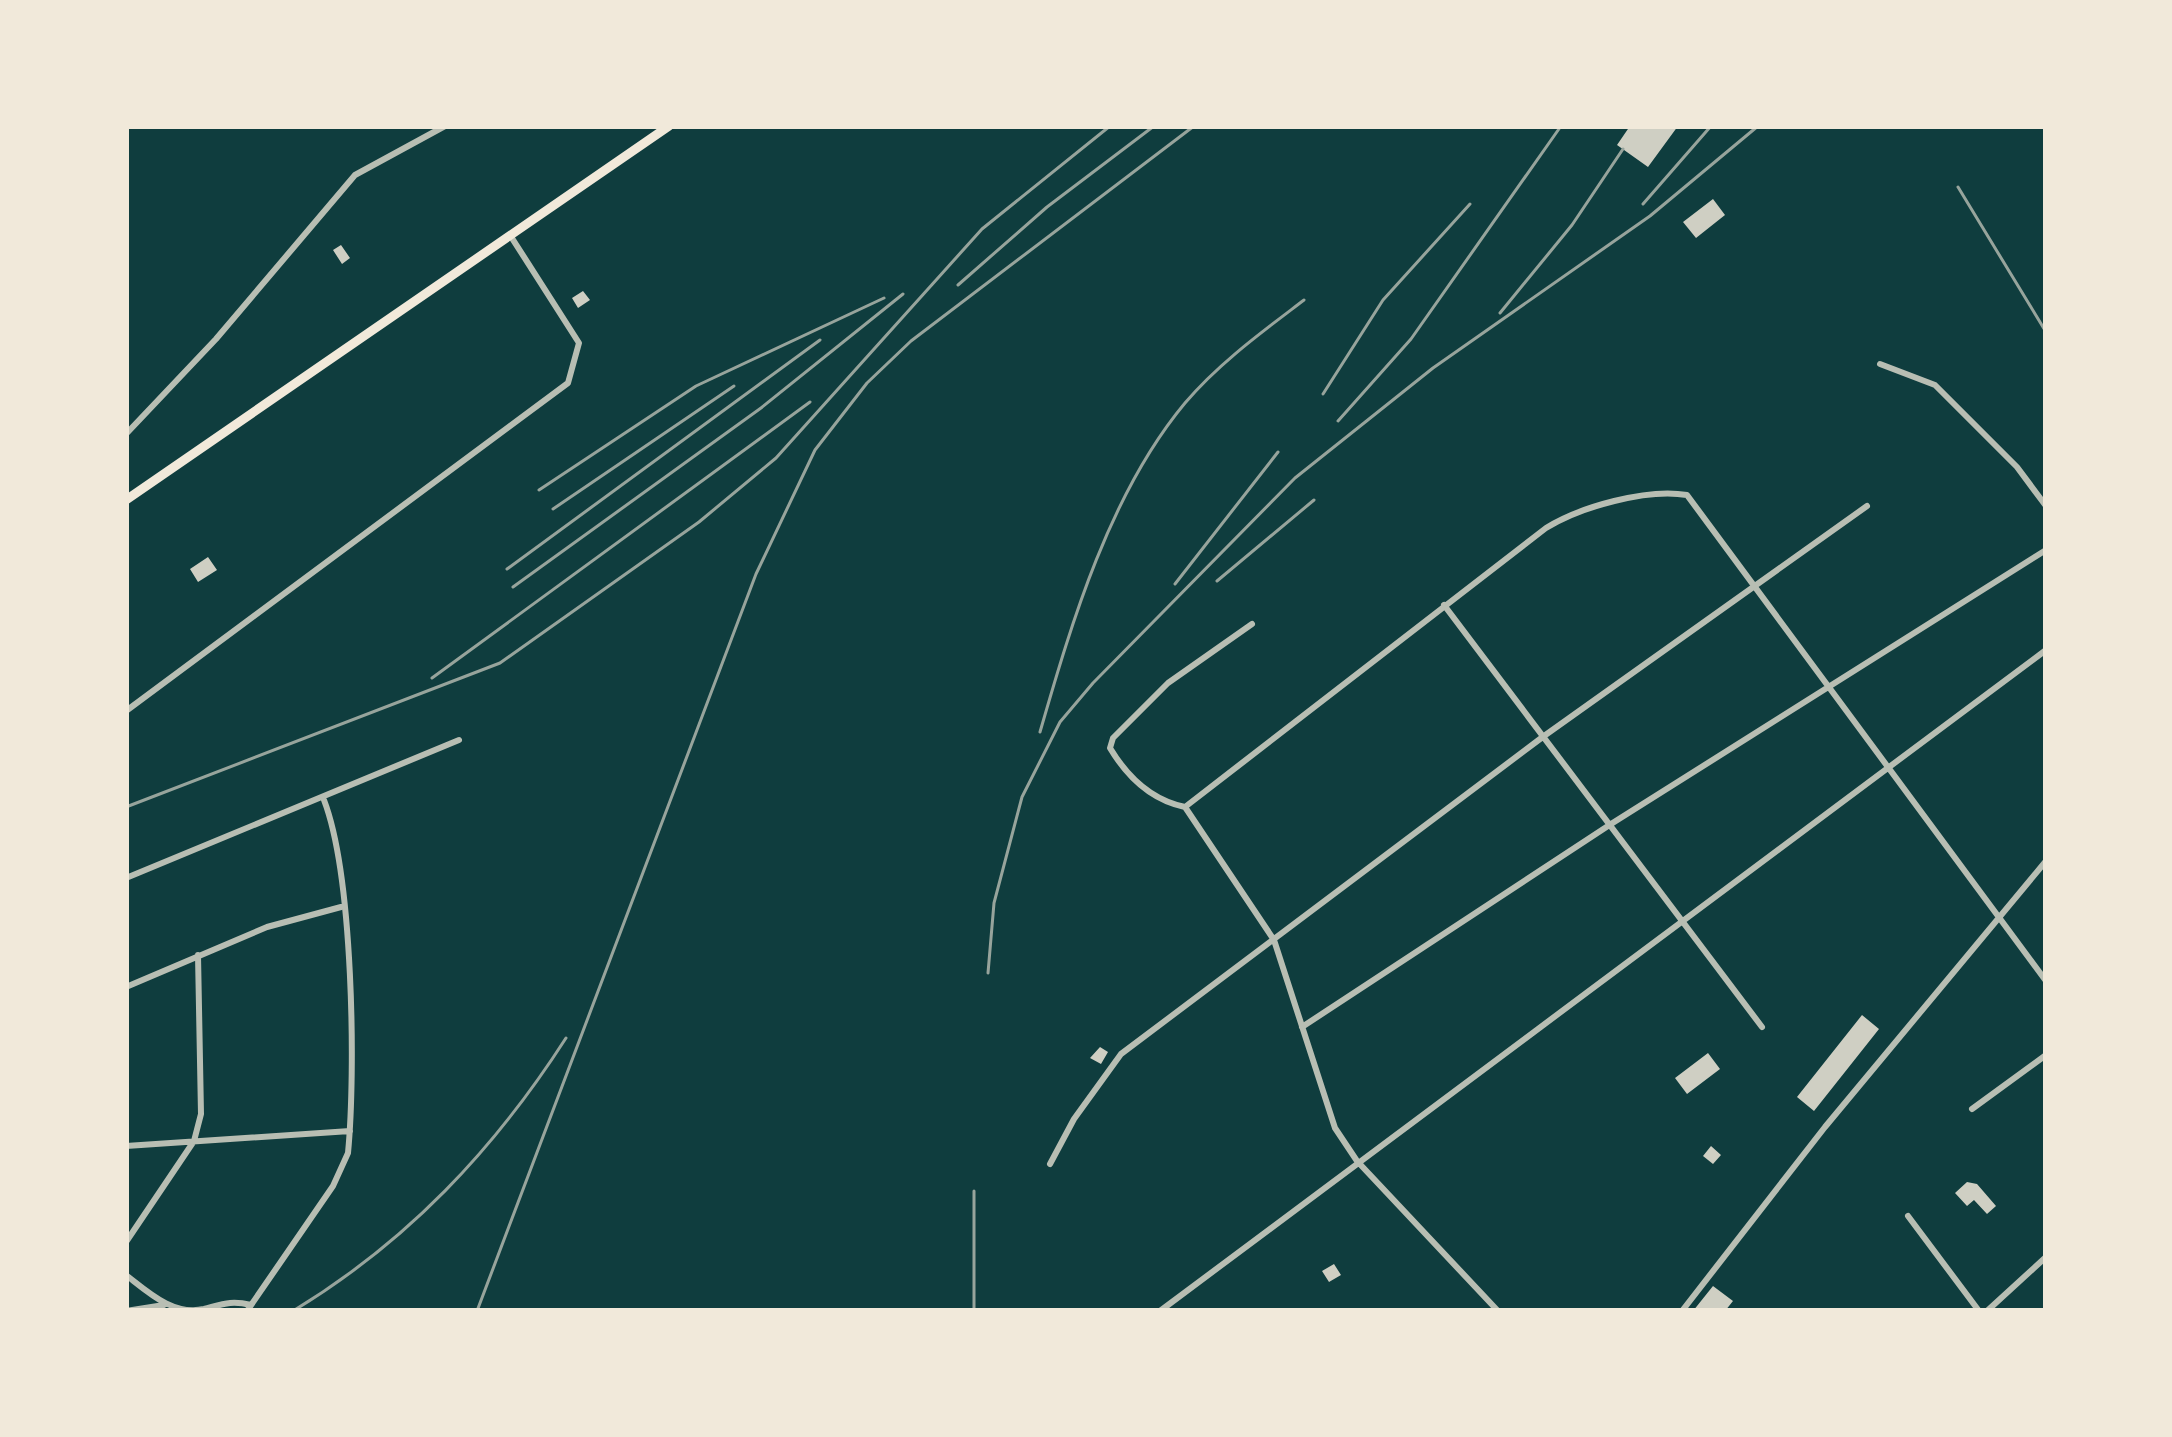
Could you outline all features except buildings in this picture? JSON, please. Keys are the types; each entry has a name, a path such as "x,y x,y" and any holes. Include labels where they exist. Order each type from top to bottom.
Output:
{"main road":[{"path":"126,500 508,232 669,126"}],"street":[{"path":"126,434 216,339 356,175 446,126"},
{"path":"126,711 568,383 579,344 508,232"},
{"path":"1880,364 1935,385 2017,467 2046,506"},
{"path":"1185,807 1564,517 1657,495 1687,495 2046,981"},
{"path":"1050,1164 1074,1119 1121,1054 1544,736 1868,506"},
{"path":"1302,1028 1611,824 2046,550"},
{"path":"1444,605 1762,1027"},
{"path":"1252,624 1168,683 1113,738 1110,748 1145,791 1160,802 1185,807 1274,940 1335,1128 1358,1161 1498,1311"},
{"path":"1160,1311 2046,650"},
{"path":"126,878 324,800 459,740"},
{"path":"126,1311 166,1305 201,1310 233,1300 249,1308 345,1165 350,1131 340,855 324,800"},
{"path":"1682,1311 1825,1127 2046,861"},
{"path":"126,987 306,913 342,907"},
{"path":"126,1242 194,1141 202,1073 199,955"},
{"path":"1972,1109 2046,1055"},
{"path":"126,1146 350,1131"},
{"path":"1908,1216 1983,1311 2046,1257"},
{"path":"126,1275 166,1305"}],"railway":[{"path":"126,807 500,663 699,522 776,458 982,229 1110,126"},
{"path":"958,285 1047,207 1154,126"},
{"path":"477,1311 756,574 815,450 867,383 911,341 1194,126"},
{"path":"1338,421 1411,339 1561,126"},
{"path":"1643,204 1711,126"},
{"path":"988,973 994,903 1022,797 1060,722 1093,683 1295,478 1433,368 1650,216 1758,126"},
{"path":"1500,313 1572,225 1623,149"},
{"path":"1958,187 2046,332"},
{"path":"1323,394 1383,300 1470,204"},
{"path":"513,587 761,408 903,294"},
{"path":"539,490 696,386 884,298"},
{"path":"1040,732 1096,560 1135,477 1185,403 1242,348 1304,300"},
{"path":"507,569 820,340"},
{"path":"553,509 734,386"},
{"path":"432,678 810,402"},
{"path":"1175,584 1278,452"},
{"path":"1217,581 1314,500"},
{"path":"293,1311 374,1255 445,1191 509,1118 566,1038"},
{"path":"974,1191 974,1311"}]}
